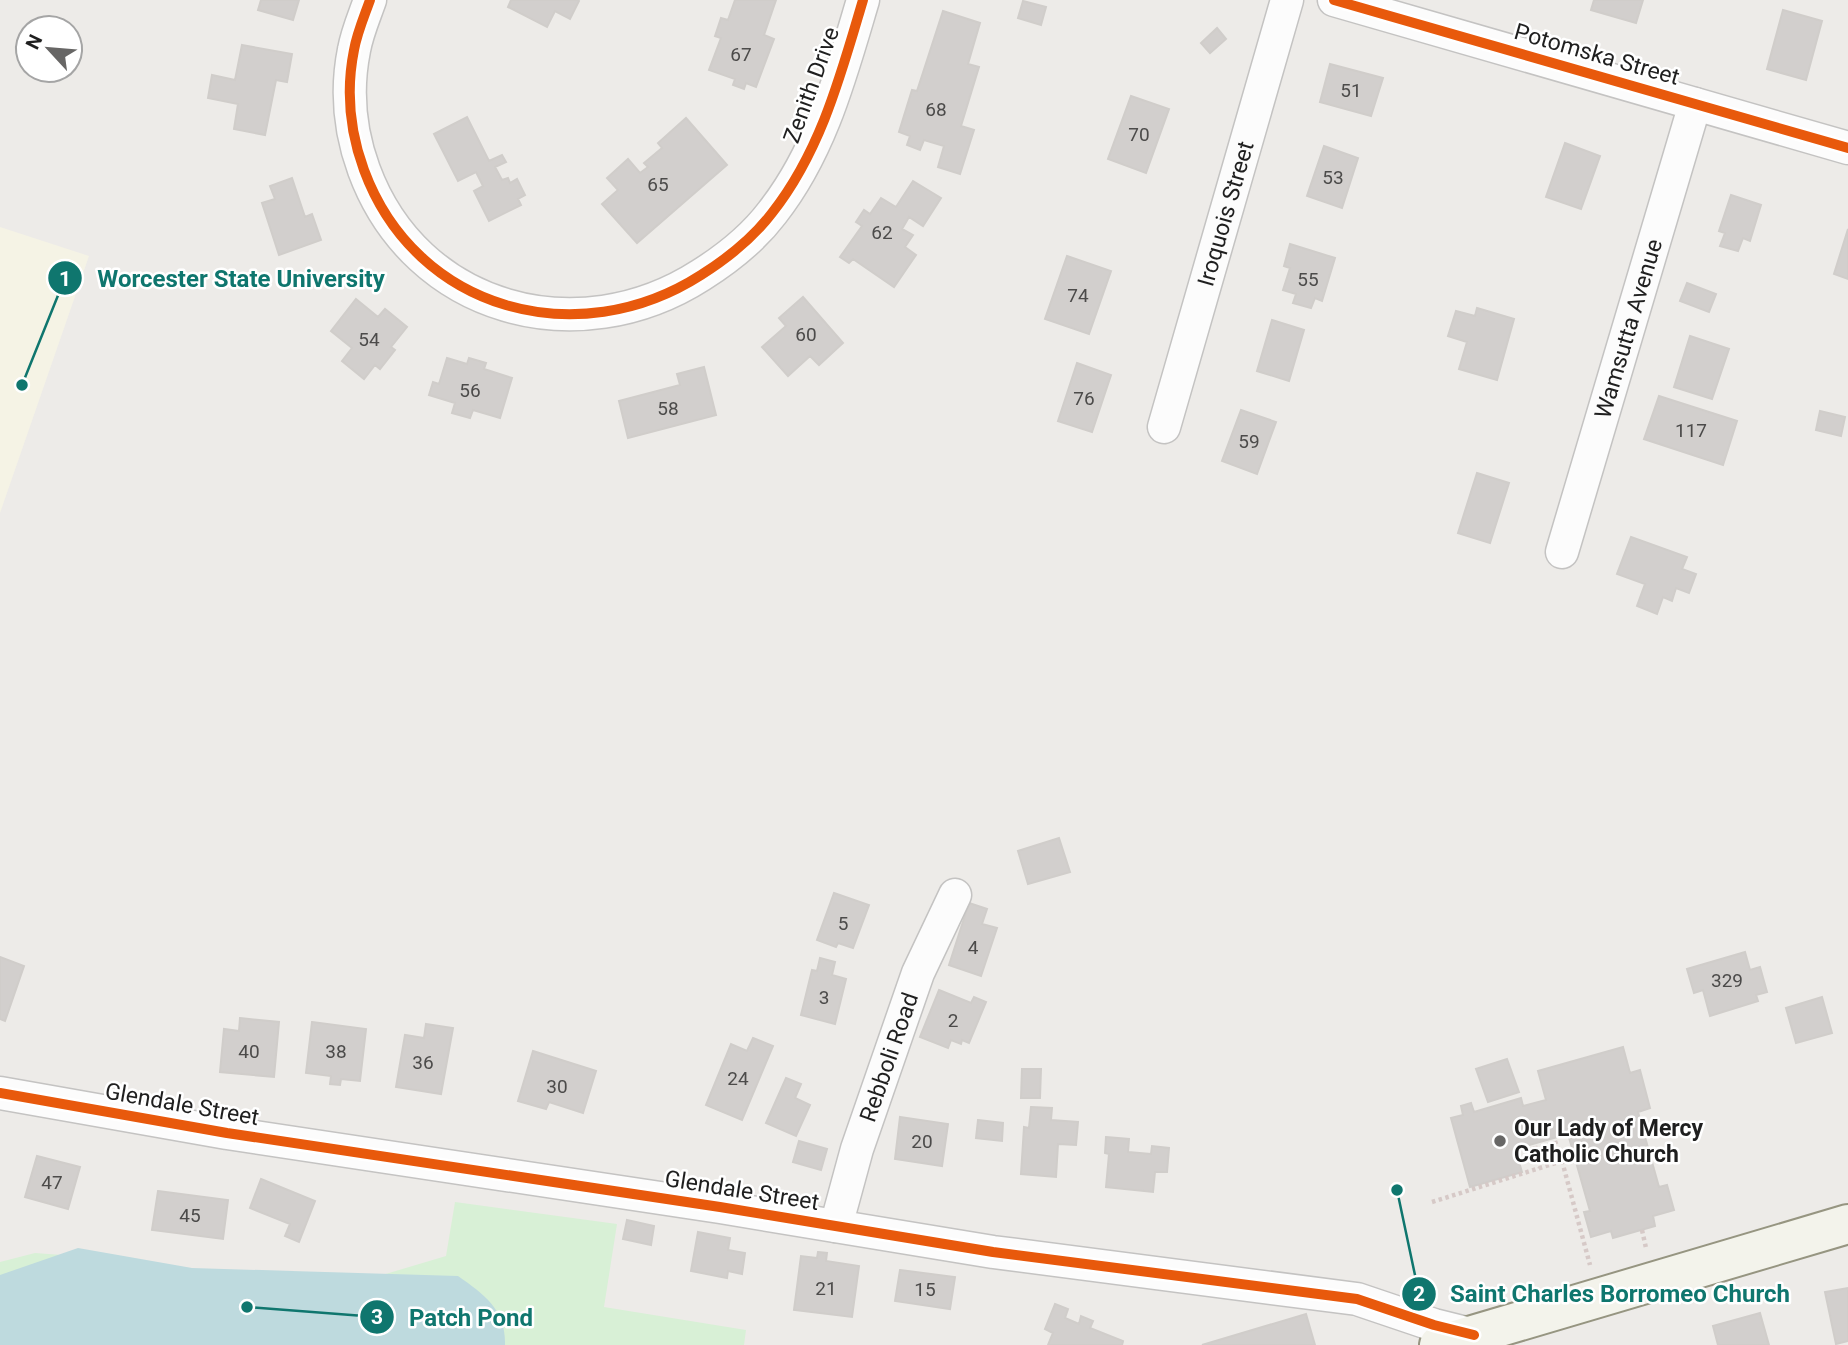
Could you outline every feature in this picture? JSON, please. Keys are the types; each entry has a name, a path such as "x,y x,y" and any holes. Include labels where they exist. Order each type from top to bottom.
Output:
{"street":[{"name":"Zenith Drive","path":"370,0 353,52 350,106 360,160 383,209 398,232 416,252 459,285 509,307 562,316 616,312 642,304 692,281 746,242 772,213 810,153 837,88 863,0"},
{"name":"Iroquois Street","path":"1164,427 1287,0"},
{"name":"Potomska Street","path":"1334,0 1848,148"},
{"name":"Wamsutta Avenue","path":"1562,552 1695,104"},
{"name":"Rebboli Road","path":"836,1226 858,1149 918,973 955,895"},
{"name":"Glendale Street","path":"0,1093 227,1133 993,1252 1357,1299 1434,1325 1457,1340"},
{"path":"1457,1340 1848,1224"}],"path":[{"path":"1555,1141 1592,1271"},
{"path":"1535,1146 1540,1168"},
{"path":"1432,1202 1562,1161"},
{"path":"1642,1230 1648,1256"}],"shaded area":[{"path":"0,227 89,256 0,513"}],"green space":[{"path":"455,1202 617,1224 604,1307 746,1330 744,1345 0,1345 0,1262 35,1253 62,1255 148,1272 379,1276 446,1256"}],"water":[{"path":"78,1248 192,1268 458,1276 492,1304 502,1322 505,1345 0,1345 0,1275"}],"building":[{"path":"261,0 299,0 293,20 258,10"},
{"path":"511,0 579,1 570,19 555,11 547,27 508,7"},
{"path":"735,0 776,0 764,35 774,39 756,87 746,83 744,89 733,85 735,79 709,70 721,38 715,36 721,18 728,20"},
{"path":"1594,0 1643,0 1636,23 1591,10"},
{"path":"1023,1 1046,7 1041,25 1018,18"},
{"path":"1783,10 1822,21 1806,80 1767,69"},
{"path":"943,11 980,23 968,64 979,67 961,126 974,130 960,174 938,167 944,146 924,140 920,150 907,145 910,136 899,132 912,90 917,91"},
{"path":"1217,28 1226,39 1210,53 1201,43"},
{"path":"242,45 292,54 287,82 276,80 265,135 234,129 238,104 208,98 212,75 235,80"},
{"path":"1330,64 1383,78 1371,116 1320,102"},
{"path":"1131,96 1169,109 1146,173 1108,159"},
{"path":"467,117 489,161 502,155 506,162 495,167 502,180 508,178 510,183 517,179 525,195 518,199 521,205 489,221 474,191 483,186 476,172 458,181 434,134"},
{"path":"686,118 727,165 637,243 602,204 618,190 607,178 628,159 640,173 648,167 644,163 662,148 658,143"},
{"path":"1565,143 1600,156 1581,209 1546,197"},
{"path":"1324,146 1358,158 1342,208 1307,196"},
{"path":"292,178 305,217 312,214 321,240 279,255 262,203 275,199 270,186"},
{"path":"913,181 941,198 923,226 909,217 902,229 913,235 905,247 916,255 894,287 853,259 849,263 840,257 862,226 856,222 864,210 870,214 881,198 896,207"},
{"path":"1731,195 1761,205 1750,241 1743,238 1738,251 1720,246 1725,233 1719,231"},
{"path":"1848,229 1848,279 1834,274"},
{"path":"1290,244 1335,258 1322,301 1315,298 1311,308 1293,303 1296,294 1283,290 1290,268 1284,266"},
{"path":"1067,256 1111,271 1089,334 1045,319"},
{"path":"1687,283 1716,294 1709,312 1680,301"},
{"path":"803,297 843,343 819,365 810,356 788,376 762,347 786,326 779,318"},
{"path":"356,299 378,317 385,309 407,327 391,347 395,350 380,369 375,365 364,379 342,361 352,348 331,331"},
{"path":"1477,308 1514,319 1497,380 1459,369 1467,342 1448,336 1456,311 1475,316"},
{"path":"1272,320 1304,330 1289,381 1257,371"},
{"path":"1690,336 1729,349 1712,399 1674,387"},
{"path":"447,358 467,364 469,358 486,363 484,369 512,378 500,418 473,410 470,418 452,413 455,403 429,395 433,382 439,384"},
{"path":"1077,363 1111,375 1092,432 1058,421"},
{"path":"704,367 716,415 628,438 619,401 680,385 677,374"},
{"path":"1659,396 1737,421 1723,465 1644,439"},
{"path":"1241,410 1276,422 1257,474 1222,461"},
{"path":"1820,411 1845,417 1841,436 1816,430"},
{"path":"1477,473 1509,483 1490,543 1458,533"},
{"path":"1631,537 1687,557 1682,569 1696,574 1689,593 1676,588 1672,601 1663,597 1657,614 1637,606 1645,584 1617,574"},
{"path":"1059,838 1070,872 1028,884 1018,851"},
{"path":"834,893 869,905 853,948 838,943 836,947 817,940"},
{"path":"969,903 987,909 982,924 997,928 981,976 949,965"},
{"path":"1745,952 1750,970 1760,967 1767,992 1756,995 1758,1001 1710,1016 1703,990 1694,993 1687,969"},
{"path":"0,957 24,966 5,1021 0,1019"},
{"path":"820,958 835,962 832,975 846,979 835,1024 801,1015 812,970 817,971"},
{"path":"939,990 971,1003 974,997 986,1002 969,1043 962,1040 961,1044 951,1040 948,1048 920,1037"},
{"path":"1822,997 1832,1033 1796,1043 1786,1008"},
{"path":"240,1018 279,1022 274,1077 220,1072 224,1029 239,1031"},
{"path":"312,1022 366,1029 360,1081 341,1079 340,1085 330,1084 331,1076 306,1073"},
{"path":"426,1024 453,1028 441,1094 396,1087 405,1035 424,1038"},
{"path":"753,1038 773,1046 742,1120 706,1105 731,1044 747,1051"},
{"name":"Our Lady of Mercy Catholic Church","path":"1623,1047 1630,1073 1640,1070 1650,1108 1638,1112 1659,1187 1667,1185 1674,1210 1653,1216 1655,1226 1613,1238 1611,1231 1591,1237 1584,1212 1590,1211 1568,1134 1515,1149 1522,1172 1470,1187 1451,1118 1463,1115 1461,1106 1471,1103 1474,1112 1521,1098 1523,1106 1546,1100 1538,1071"},
{"path":"533,1051 596,1071 583,1113 549,1102 546,1109 518,1101"},
{"path":"1507,1059 1519,1092 1488,1102 1476,1069"},
{"path":"1022,1069 1041,1069 1040,1098 1021,1098"},
{"path":"786,1078 801,1084 795,1098 810,1105 796,1136 766,1123"},
{"path":"1031,1107 1052,1108 1051,1120 1078,1122 1076,1145 1058,1144 1056,1177 1021,1174 1024,1127 1029,1128"},
{"path":"900,1117 948,1124 942,1166 895,1159"},
{"path":"978,1120 1003,1123 1002,1141 976,1138"},
{"path":"1106,1137 1129,1139 1128,1152 1151,1154 1152,1146 1169,1148 1167,1172 1155,1172 1153,1192 1106,1187 1109,1154 1105,1153"},
{"path":"799,1141 827,1149 821,1170 793,1162"},
{"path":"37,1156 80,1167 68,1209 25,1197"},
{"path":"261,1179 315,1201 299,1242 285,1236 290,1224 250,1208"},
{"path":"158,1191 228,1200 223,1239 152,1230"},
{"path":"627,1220 654,1226 651,1245 623,1239"},
{"path":"698,1232 730,1238 728,1250 745,1253 742,1274 728,1271 727,1278 691,1271"},
{"path":"818,1252 827,1253 826,1261 859,1266 852,1317 794,1310 801,1256 817,1258"},
{"path":"900,1270 955,1277 950,1309 895,1301"},
{"path":"1848,1288 1848,1341 1836,1344 1825,1292"},
{"path":"1055,1304 1068,1309 1065,1318 1079,1324 1081,1316 1093,1321 1090,1328 1123,1341 1122,1345 1048,1345 1053,1333 1045,1329"},
{"path":"1760,1313 1769,1345 1718,1345 1713,1326"},
{"path":"1306,1314 1315,1345 1202,1345"}],"cycle path":[{"path":"370,0 354,50 350,80 351,111 355,141 364,170 388,218 421,257 461,286 506,305 554,314 604,312 653,299 701,275 757,231 789,189 817,138 863,0"},
{"path":"1334,0 1848,148"},
{"path":"0,1093 227,1133 720,1207 993,1252 1357,1299 1434,1325 1474,1335"}],"place":[{"name":"Worcester State University","path":"22,385"},
{"name":"Our Lady of Mercy Catholic Church","path":"1500,1141"},
{"name":"Saint Charles Borromeo Church","path":"1397,1190"},
{"name":"Patch Pond","path":"247,1307"}]}
